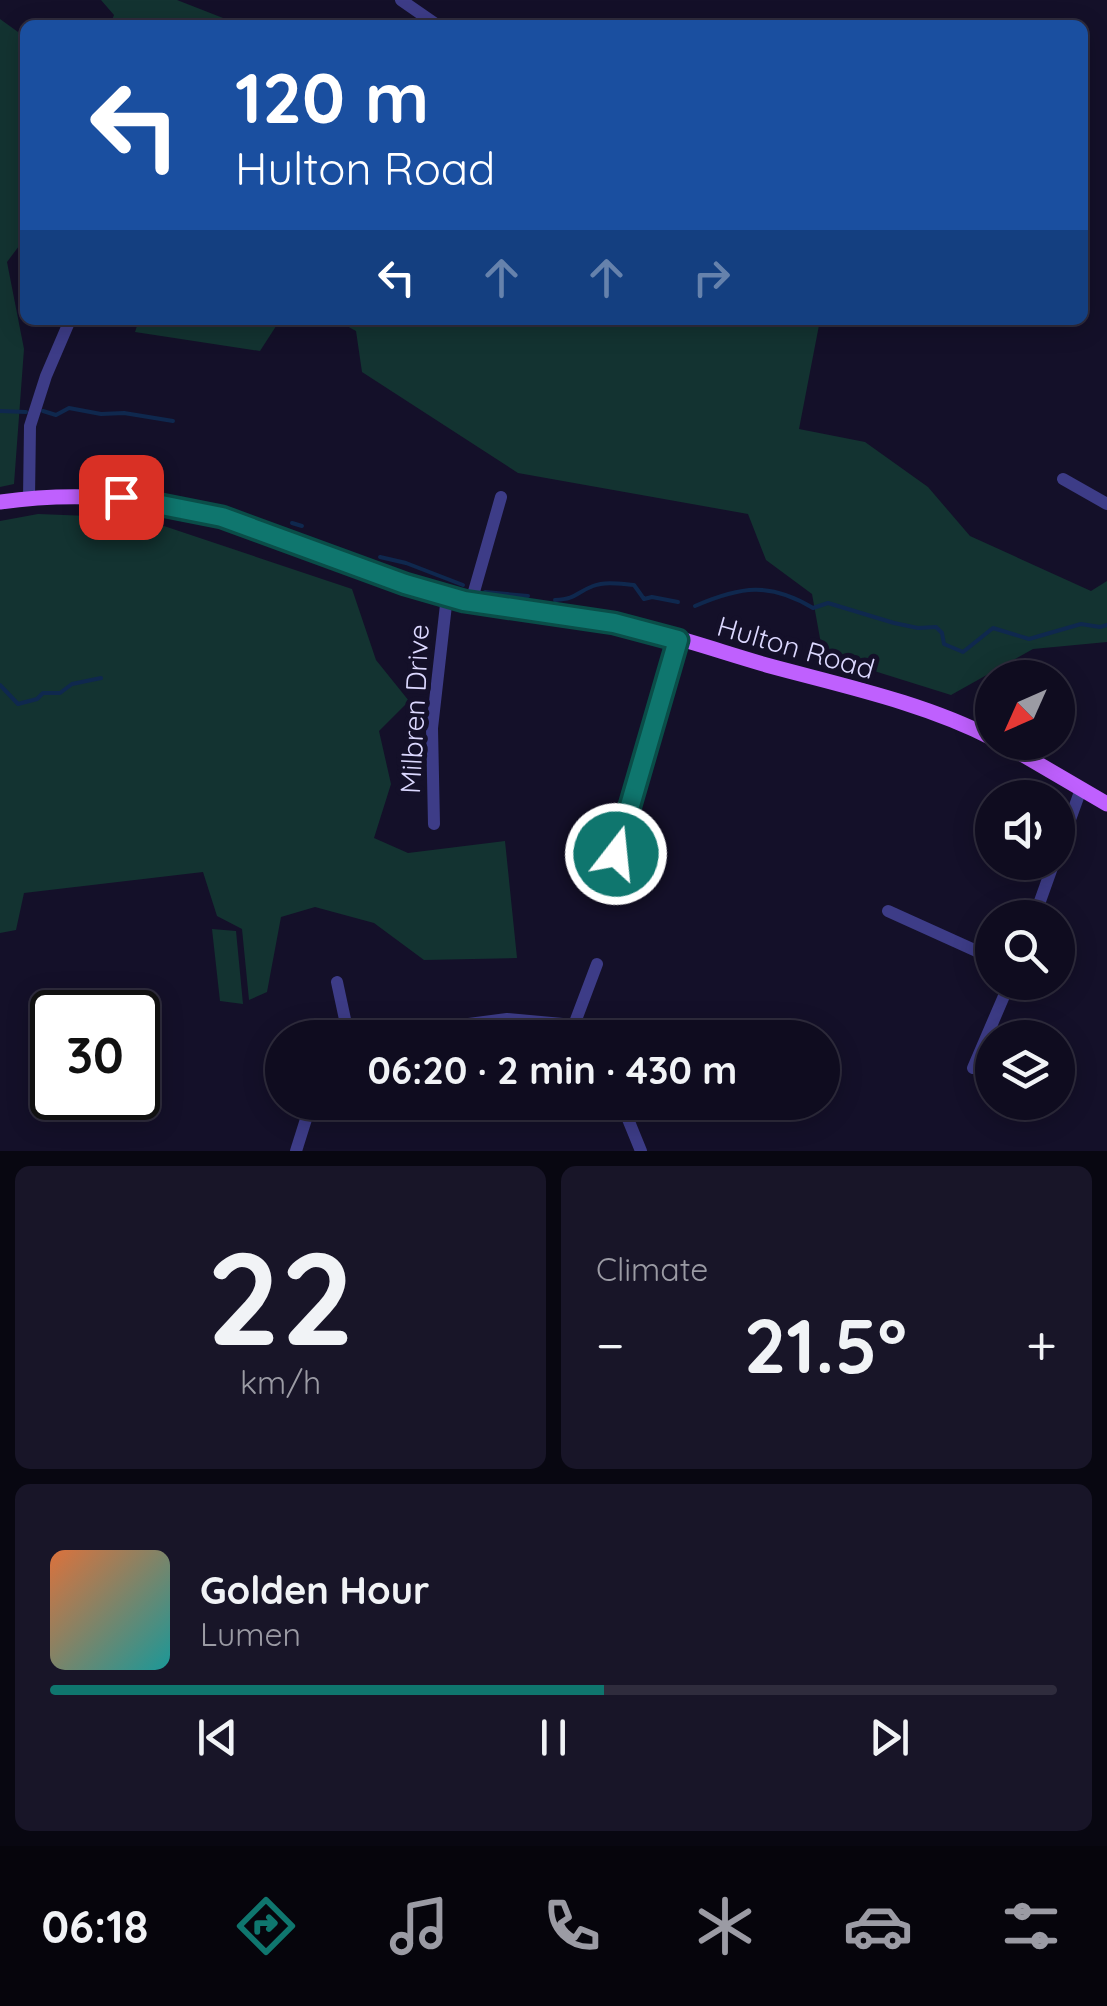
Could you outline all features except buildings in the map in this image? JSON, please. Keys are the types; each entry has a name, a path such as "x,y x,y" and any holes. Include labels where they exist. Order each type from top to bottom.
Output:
{"main road":[{"name":"Hulton Road","path":"0,502 121,497 187,508 263,530 447,596 614,623 872,694 975,732"},
{"path":"1032,760 1107,804"}],"street":[{"path":"401,0 430,20"},
{"path":"29,498 30,426 68,325"},
{"path":"1063,480 1107,504"},
{"path":"471,602 501,497"},
{"name":"Milbren Drive","path":"434,824 433,714 447,596"},
{"path":"616,854 678,640"},
{"path":"1075,806 1081,789"},
{"path":"888,910 975,950"},
{"path":"576,1020 598,964"},
{"path":"337,982 346,1020"},
{"path":"973,1068 1002,1000"},
{"path":"296,1151 306,1120"},
{"path":"629,1120 642,1151"}],"green space":[{"path":"101,0 177,0 228,20 112,20 114,15"},
{"path":"0,19 20,33 20,245 7,262 24,349 14,484 0,487"},
{"path":"137,325 277,325 260,351 135,332"},
{"path":"345,325 819,325 799,429 865,442 928,487 970,536 1091,591 1107,581 1107,642 1033,649 1013,660 975,660 975,682 951,695 823,655 812,594 766,560 748,514 518,473 362,372 356,331"},
{"path":"38,514 140,518 352,589 376,660 409,701 379,731 391,784 374,838 408,853 505,841 517,958 424,960 374,923 315,907 281,917 267,992 249,1000 242,929 217,916 203,872 24,893 16,930 0,933 0,521"},
{"path":"212,929 236,931 243,1004 220,1001"}],"waterway":[{"path":"43,411 56,415 69,408 173,421"},
{"path":"0,411 26,412"},
{"path":"292,523 302,526"},
{"path":"380,557 463,585"},
{"path":"555,600 572,597 598,584 614,583 634,585 644,599 678,602"},
{"path":"695,606 741,591 769,591 813,608 828,603 894,623 936,627 944,644 963,652 993,628 1029,639 1081,624 1107,625"},
{"path":"485,592 528,596"},
{"path":"0,685 18,704 37,699 43,693 60,693 72,684 101,678"}],"route":[{"path":"121,497 222,517 405,584 464,601 614,623 678,640 616,854"}]}
